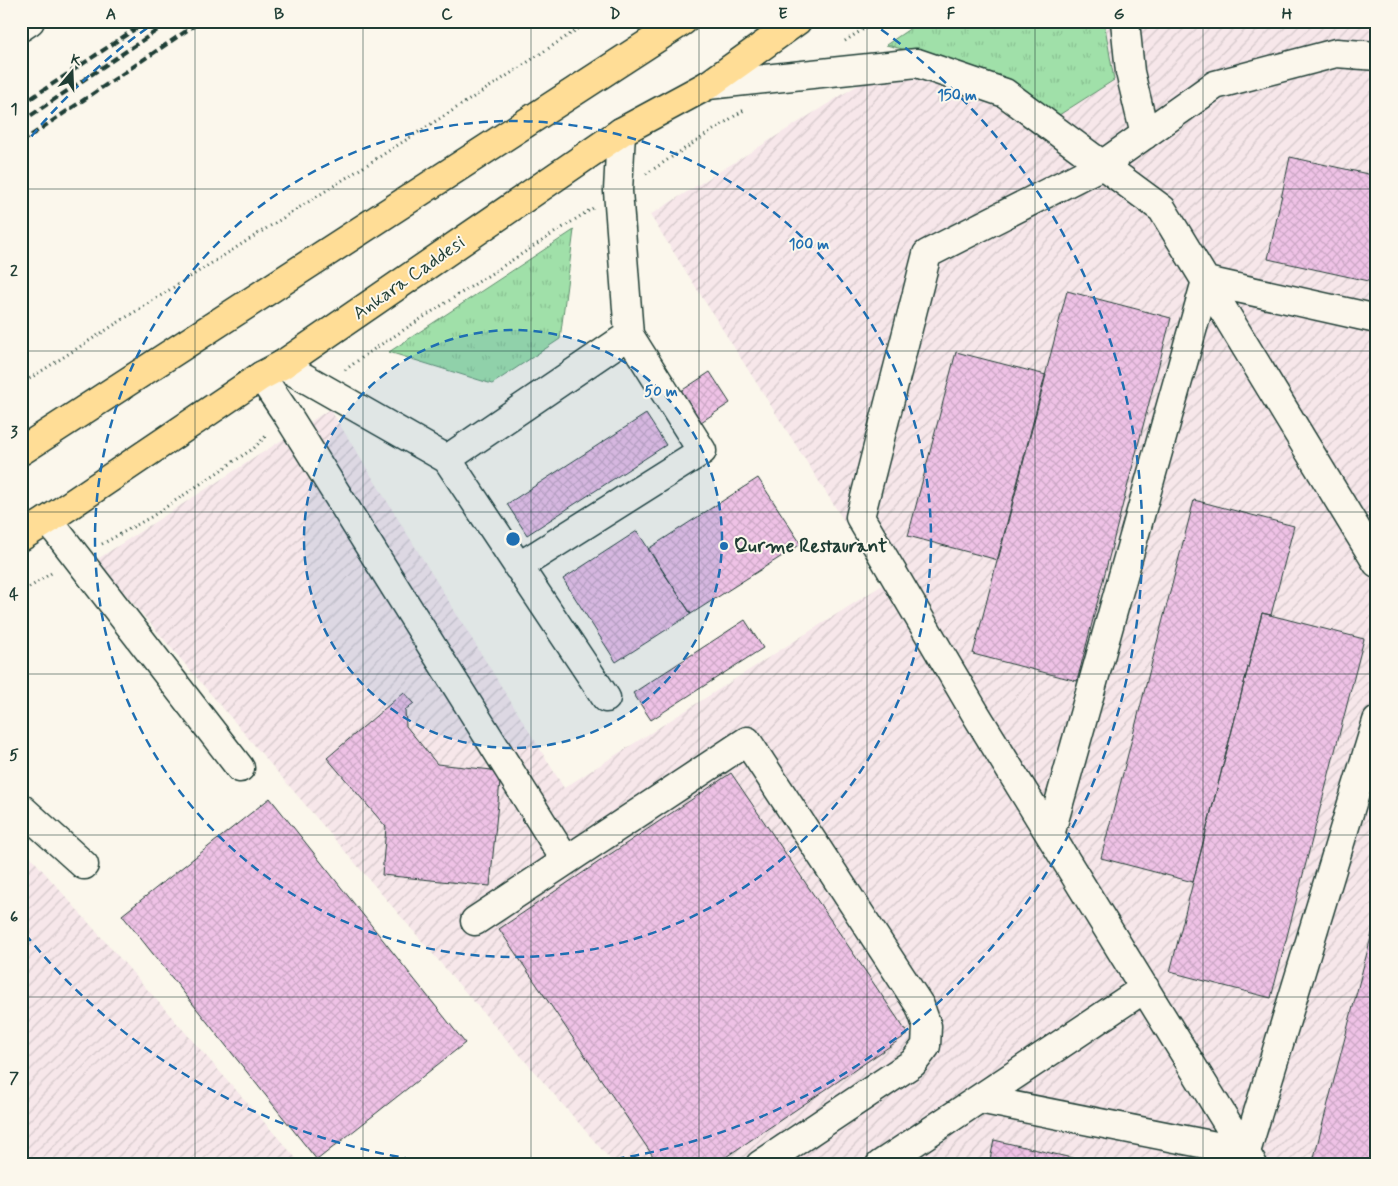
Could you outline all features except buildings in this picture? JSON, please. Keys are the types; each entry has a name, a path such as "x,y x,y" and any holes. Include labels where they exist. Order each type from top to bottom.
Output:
{"highway":[{"path":"21,451 683,21"},
{"name":"Ankara Caddesi","path":"21,537 621,132 708,85 797,21"}],"street":[{"path":"21,27 30,21"},
{"path":"1125,21 1130,72 1145,135"},
{"path":"1250,1158 977,716 860,517 928,254 1102,165 1216,85 1336,53 1377,56"},
{"path":"708,85 917,63 1005,94 1162,210 1377,563"},
{"path":"518,567 702,451 629,335 618,191 621,132"},
{"path":"1206,281 1377,319"},
{"path":"1050,835 1206,281"},
{"path":"447,459 629,335"},
{"path":"271,370 322,388 447,459 606,698"},
{"path":"271,370 288,416 566,861"},
{"path":"48,520 240,768"},
{"path":"1250,1158 1377,721"},
{"path":"475,921 747,741 920,1006 927,1026 926,1046 913,1063 760,1165"},
{"path":"21,808 84,865"},
{"path":"880,1165 1145,988"},
{"path":"979,1099 1250,1158"}],"path":[{"path":"21,384 483,92 590,21"},
{"path":"838,46 876,21"},
{"path":"322,388 372,351 746,108"},
{"path":"21,593 47,574 151,517 254,448 288,416"}],"shaded area":[{"path":"960,21 1377,21 1377,1165 615,1165 96,560 330,409 564,788 884,584 650,215"},
{"path":"21,846 302,1165 21,1165"}],"green space":[{"path":"921,21 1104,21 1114,80 1059,115 1013,83 960,63 886,45"},
{"path":"574,230 560,339 492,384 389,352"}],"railway":[{"path":"21,105 147,21"},
{"path":"21,122 171,21"},
{"path":"21,142 201,21"}],"place":[{"name":"Qurme Restaurant","path":"724,546"}]}
